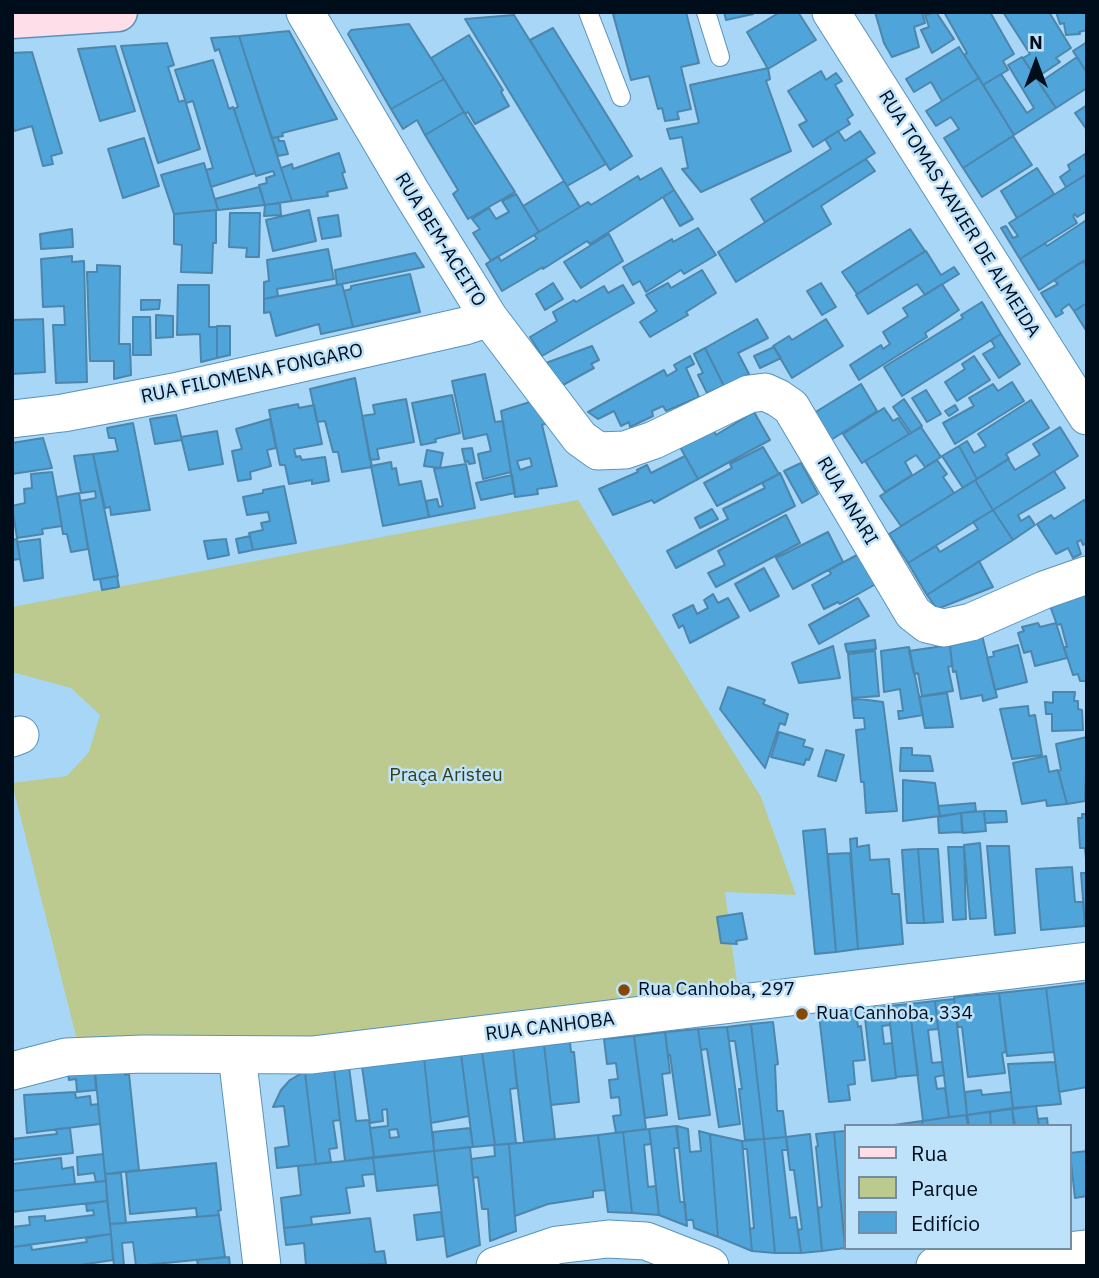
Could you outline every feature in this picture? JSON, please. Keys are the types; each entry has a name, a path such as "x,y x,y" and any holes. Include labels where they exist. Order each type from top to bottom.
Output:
{"main road":[{"path":"12,19 118,12"}],"street":[{"name":"RUA BEM-ACEITO","path":"305,12 488,318 580,438 597,451"},
{"name":"RUA TOMAS XAVIER DE ALMEIDA","path":"831,12 1087,416"},
{"name":"RUA FILOMENA FONGARO","path":"12,419 63,413 174,392 429,335 488,318"},
{"name":"RUA ANARI","path":"597,451 625,450 654,440 749,394 765,392 791,407 913,613 927,624 944,628 971,622 1044,590 1087,575"},
{"name":"RUA CANHOBA","path":"12,1071 65,1057 143,1054 312,1055 1087,961"},
{"path":"237,1055 262,1266"},
{"path":"495,1266 557,1245 608,1239 646,1241 710,1266"},
{"path":"935,1266 1087,1249"}],"lane":[{"path":"588,12 621,97"},
{"path":"706,12 720,57"}],"green space":[{"name":"Praça Aristeu","path":"578,500 761,797 796,895 725,892 737,983 393,1033 237,1049 77,1040 12,783 67,776 89,752 100,715 71,688 12,672 12,607"}],"building":[{"path":"686,12 699,63 681,67 691,109 677,112 679,119 665,121 662,108 658,109 649,76 631,80 613,14"},
{"path":"724,12 752,12 753,14 726,20"},
{"path":"780,12 798,12 816,40 768,69 747,32"},
{"path":"875,12 922,12 925,23 914,27 919,47 892,57 884,43"},
{"path":"936,12 954,39 932,53 921,30 929,27 925,15"},
{"path":"944,12 990,12 1014,54 1003,61 1008,70 983,85 964,55 967,53"},
{"path":"1003,12 1049,12 1071,48 1056,58 1060,62 1036,78 1023,58 1030,54"},
{"path":"1056,12 1087,12 1087,30 1079,32 1080,34 1066,35 1064,23 1060,24"},
{"path":"514,15 606,164 567,186 465,19"},
{"path":"409,24 444,79 391,109 348,34 351,30"},
{"path":"553,28 632,156 610,170 530,40"},
{"path":"289,31 337,119 272,138 239,36"},
{"path":"469,35 503,90 501,92 509,106 475,124 468,112 465,114 431,58"},
{"path":"239,36 292,201 265,205 259,185 267,183 266,178 275,175 273,171 256,176 234,109 238,107 219,49 215,51 211,38"},
{"path":"1087,42 1087,73 1073,51"},
{"path":"167,43 174,65 168,67 179,102 185,100 200,149 158,163 121,46"},
{"path":"115,46 135,111 100,121 78,49"},
{"path":"959,47 979,78 942,101 931,82 914,92 906,79"},
{"path":"32,52 62,153 51,156 53,164 43,166 32,126 14,131 12,124 12,53"},
{"path":"1022,57 1056,108 1014,135 983,85 1001,74 1027,113 1034,108 1008,65"},
{"path":"1077,57 1087,73 1087,88 1056,108 1039,83"},
{"path":"213,60 229,109 233,107 255,173 211,187 206,170 213,168 193,101 186,103 175,70"},
{"path":"768,68 770,79 766,81 791,151 701,192 682,169 688,168 682,137 670,139 667,129 699,123 690,85"},
{"path":"821,71 826,80 836,73 842,81 835,85 853,115 847,119 850,124 813,147 799,125 807,121 788,91"},
{"path":"979,78 1014,135 963,168 944,138 959,129 951,117 936,126 926,111"},
{"path":"444,79 464,112 425,135 417,120 403,129 391,109"},
{"path":"1087,105 1087,130 1075,113"},
{"path":"464,112 515,192 468,219 453,194 458,190 425,135"},
{"path":"838,131 845,141 860,131 875,153 765,222 751,199 831,149 825,139"},
{"path":"1013,136 1032,165 982,197 963,168"},
{"path":"278,137 279,141 284,141 288,154 278,156 272,138"},
{"path":"144,138 159,186 123,198 108,149"},
{"path":"339,153 347,188 327,192 328,196 292,201 281,168 292,164 293,169"},
{"path":"1085,154 1087,174 1066,187 1060,177 1070,170 1068,165"},
{"path":"866,159 875,171 821,206 831,224 736,282 718,252"},
{"path":"204,163 218,210 174,214 161,175"},
{"path":"661,168 674,190 590,244 587,241 502,291 486,264 498,256 501,261 537,239 534,235 588,202 591,205 638,176 640,180"},
{"path":"1037,168 1054,194 1017,218 1001,191"},
{"path":"1087,174 1087,211 1077,217 1075,214 1073,216 1077,223 1020,259 1001,228 1006,226 1013,238 1018,236 1009,223"},
{"path":"564,181 580,207 539,232 523,206"},
{"path":"259,187 265,205 218,210 215,199"},
{"path":"674,190 693,219 680,226 663,197"},
{"path":"516,194 539,232 491,261 473,233 480,229 472,219 489,208 496,219 509,212 502,201"},
{"path":"280,203 281,215 264,216 265,205"},
{"path":"216,210 212,273 181,272 182,245 174,244 174,214"},
{"path":"309,210 316,241 273,251 266,220"},
{"path":"230,213 260,213 259,257 246,257 247,248 229,247"},
{"path":"338,215 341,236 322,239 318,218"},
{"path":"1085,221 1087,259 1039,290 1020,259 1045,243 1047,246"},
{"path":"698,228 716,255 684,274 681,270 646,292 640,281 633,285 623,267 672,239 673,242"},
{"path":"72,229 73,247 41,249 40,234"},
{"path":"910,229 925,251 857,294 842,272"},
{"path":"609,234 623,261 581,288 564,262"},
{"path":"328,249 334,279 277,289 278,296 264,299 264,282 269,281 267,260"},
{"path":"926,251 941,275 954,267 959,274 925,295 917,284 868,314 856,295"},
{"path":"415,253 424,267 337,285 335,270"},
{"path":"72,256 72,262 84,261 87,382 56,383 53,325 65,325 64,306 43,307 41,259"},
{"path":"1083,261 1087,267 1087,303 1074,311 1069,304 1061,310 1063,313 1056,317 1041,293 1058,284 1054,280"},
{"path":"97,265 120,266 119,344 130,344 131,375 114,379 114,361 90,361 87,272 97,272"},
{"path":"702,270 716,293 686,312 688,315 650,337 640,322 657,311 646,295 668,283 671,288"},
{"path":"410,274 420,312 353,327 344,291 351,289 351,286"},
{"path":"553,283 563,299 545,310 536,294"},
{"path":"821,283 836,307 822,315 807,291"},
{"path":"342,284 353,327 321,334 319,324 276,336 270,312 264,313 264,299"},
{"path":"942,284 959,310 925,333 927,337 859,380 850,365 881,345 883,349 890,344 883,332 908,316 903,308"},
{"path":"178,285 209,285 209,327 217,327 217,358 201,362 200,334 177,335"},
{"path":"623,285 634,303 542,356 530,337 557,321 553,312 604,286 608,293"},
{"path":"141,300 160,300 159,309 141,310"},
{"path":"982,302 1001,334 902,396 884,367 963,318 961,315"},
{"path":"1087,303 1087,332 1074,311"},
{"path":"156,315 173,316 173,337 156,338"},
{"path":"133,317 150,317 151,355 133,355"},
{"path":"43,319 45,372 12,374 12,320"},
{"path":"757,319 768,338 738,353 749,374 724,386 705,348"},
{"path":"826,319 843,346 792,378 773,346 789,336 792,340"},
{"path":"217,326 230,326 230,355 217,358"},
{"path":"1001,334 1020,364 999,378 983,354 995,347 991,340"},
{"path":"592,346 599,360 591,364 594,368 563,385 546,363"},
{"path":"774,347 781,358 760,368 754,356"},
{"path":"705,348 724,386 707,393 698,375 703,373 694,354"},
{"path":"690,356 694,364 686,368 699,397 666,411 663,406 652,411 653,416 630,427 629,422 621,426 614,411 598,419 588,412 664,370 667,376 677,370 674,365"},
{"path":"974,356 990,380 957,401 945,382 965,369 962,364"},
{"path":"485,374 495,422 503,421 511,472 483,479 478,454 491,451 487,434 464,439 452,381"},
{"path":"355,378 372,467 342,472 338,452 333,452 325,421 317,422 310,389"},
{"path":"1012,382 1024,401 955,444 943,423 974,406 969,398 993,384 998,391"},
{"path":"861,384 877,411 831,440 814,413"},
{"path":"926,390 941,414 927,422 912,398"},
{"path":"452,395 460,433 421,445 412,403"},
{"path":"406,399 414,442 377,449 379,459 370,460 362,416 375,414 373,405"},
{"path":"904,399 922,426 911,433 893,407"},
{"path":"1031,400 1049,428 1006,454 1009,459 977,479 959,446 967,441 974,453 986,446 978,434"},
{"path":"530,402 547,423 542,425 557,486 537,489 538,494 515,497 501,411","holes":["530,458 532,466 520,470 517,461"]},
{"path":"298,404 299,408 314,405 322,444 294,449 296,457 300,456 302,460 325,457 329,481 312,484 312,480 289,484 285,465 280,465 269,410"},
{"path":"955,405 958,410 949,416 945,411"},
{"path":"884,408 893,421 898,418 909,434 862,463 843,434"},
{"path":"754,412 770,440 698,479 680,447 713,429 716,435"},
{"path":"176,415 182,440 155,444 150,419"},
{"path":"270,419 276,448 267,450 271,466 250,472 251,479 238,481 232,451 242,449 236,429"},
{"path":"133,423 150,510 111,515 110,507 105,508 93,454 118,451 115,438 109,438 107,428"},
{"path":"921,427 941,457 925,467 916,455 905,462 912,475 885,492 865,461"},
{"path":"1060,427 1078,456 993,510 975,480 1008,459 1015,470 1040,455 1033,444"},
{"path":"217,431 223,464 189,470 181,437"},
{"path":"43,438 52,468 12,474 12,443"},
{"path":"959,446 977,479 963,488 942,456"},
{"path":"763,447 779,474 717,506 704,483 732,468 730,464"},
{"path":"472,448 475,463 469,464 468,461 465,462 462,449"},
{"path":"427,450 443,453 440,468 424,466"},
{"path":"93,454 118,576 94,580 80,501 96,498 95,491 81,493 74,456"},
{"path":"685,456 698,479 654,503 652,500 613,515 599,489 638,472 637,470 647,465 651,473"},
{"path":"937,460 947,474 943,477 954,493 901,526 880,496"},
{"path":"391,462 392,469 396,468 399,485 421,481 429,517 383,526 371,466"},
{"path":"801,463 818,494 802,503 784,471"},
{"path":"466,464 475,508 429,517 426,501 437,499 439,507 443,506 434,469"},
{"path":"1054,471 1065,488 1018,515 1021,521 1029,516 1035,525 1013,540 993,510"},
{"path":"52,472 62,526 42,529 43,534 17,538 12,506 25,503 24,489 32,488 31,474"},
{"path":"780,473 795,506 676,568 667,551 728,519 723,509 765,488 762,483"},
{"path":"512,475 515,493 481,500 476,483"},
{"path":"975,480 993,510 908,563 889,534"},
{"path":"284,486 296,543 253,550 249,533 263,530 261,523 270,521 268,512 247,515 243,497"},
{"path":"79,493 88,549 71,552 67,534 63,534 57,497"},
{"path":"1084,500 1087,503 1087,545 1083,545 1081,540 1077,542 1081,554 1073,558 1068,548 1056,554 1037,524 1051,515 1054,519"},
{"path":"712,509 718,519 700,528 695,518"},
{"path":"993,510 1013,540 927,595 908,563 936,546 940,552 978,529 973,522"},
{"path":"786,515 800,543 716,587 708,573 725,565 718,551"},
{"path":"828,532 843,562 793,589 776,558"},
{"path":"250,536 253,550 239,553 236,539"},
{"path":"17,539 20,559 12,560 12,540"},
{"path":"40,539 43,578 24,581 17,542"},
{"path":"226,539 229,555 208,559 204,541"},
{"path":"857,555 876,584 840,604 838,602 824,609 812,585 831,574 829,570"},
{"path":"979,561 993,587 937,609 927,595"},
{"path":"764,568 779,596 750,611 735,584"},
{"path":"117,576 119,587 102,590 100,579"},
{"path":"713,594 718,603 728,598 739,617 690,643 683,625 679,628 673,615 693,605 697,614 708,608 704,600"},
{"path":"1085,595 1087,681 1080,681 1078,674 1073,675 1064,647 1067,647 1061,624 1057,625 1049,603"},
{"path":"858,598 869,616 819,644 809,625"},
{"path":"1038,623 1040,627 1056,623 1067,658 1035,666 1031,651 1024,653 1018,633 1024,631 1022,627"},
{"path":"981,631 997,697 983,701 982,695 961,699 956,671 953,672 950,645"},
{"path":"875,640 876,649 847,652 845,644"},
{"path":"950,645 952,666 948,667 953,691 922,696 918,673 914,674 909,651"},
{"path":"1018,645 1027,682 995,690 987,658 994,656 993,652"},
{"path":"833,646 840,678 799,683 792,663"},
{"path":"909,647 923,715 899,719 898,711 903,711 900,689 884,692 881,651"},
{"path":"875,651 879,696 852,698 848,654"},
{"path":"728,687 765,700 763,704 788,714 785,725 780,723 765,768 720,709"},
{"path":"1053,692 1075,692 1074,701 1078,701 1078,709 1082,710 1083,730 1052,731 1052,714 1046,714 1045,702 1053,703"},
{"path":"947,693 953,727 925,728 919,697"},
{"path":"852,700 883,702 897,811 866,813 856,730 865,729 864,718 854,718"},
{"path":"1028,706 1029,716 1035,715 1042,755 1012,759 1000,709"},
{"path":"779,732 805,740 803,746 813,749 804,765 771,757"},
{"path":"1087,737 1085,801 1067,804 1058,771 1061,770 1056,744"},
{"path":"901,748 912,748 912,755 930,756 933,771 900,771"},
{"path":"826,750 844,755 836,781 818,776"},
{"path":"1046,756 1049,772 1058,770 1067,804 1047,806 1046,800 1022,804 1013,763"},
{"path":"903,780 935,783 940,816 903,821"},
{"path":"975,803 976,811 940,816 938,806"},
{"path":"984,811 1006,811 1007,822 985,823"},
{"path":"984,811 986,831 963,833 961,813"},
{"path":"961,813 962,832 939,833 938,817"},
{"path":"1082,814 1087,814 1087,869 1085,848 1080,848 1078,818 1082,818"},
{"path":"825,829 836,952 815,954 803,831"},
{"path":"857,838 857,847 869,845 870,860 889,859 892,894 899,894 903,944 858,949 850,839"},
{"path":"980,843 986,918 970,919 964,845"},
{"path":"987,846 1009,846 1015,933 995,935"},
{"path":"948,847 964,847 966,919 953,920"},
{"path":"918,849 938,849 943,922 924,923"},
{"path":"918,849 924,923 907,923 902,850"},
{"path":"850,853 858,949 836,952 828,854"},
{"path":"1072,867 1075,902 1083,902 1085,926 1041,930 1036,869"},
{"path":"1081,873 1087,873 1085,926"},
{"path":"742,913 747,939 736,941 737,944 721,943 717,917"},
{"path":"1087,983 1087,1087 1059,1092 1046,988"},
{"path":"1046,988 1054,1052 1007,1056 999,993"},
{"path":"999,993 1006,1052 1002,1053 1005,1073 968,1077 962,1027 958,1027 954,997"},
{"path":"954,999 967,1115 949,1117 935,1001"},
{"path":"935,1001 938,1029 928,1030 932,1063 942,1062 944,1075 935,1077 937,1089 945,1088 949,1117 923,1121 909,1004"},
{"path":"909,1004 918,1075 896,1077 888,1006"},
{"path":"888,1006 890,1025 882,1026 884,1044 892,1043 896,1078 872,1081 864,1009"},
{"path":"856,1010 865,1060 853,1061 855,1084 848,1085 850,1100 829,1102 819,1015"},
{"path":"773,1022 778,1064 775,1065 777,1111 783,1111 786,1137 764,1139 751,1024"},
{"path":"751,1024 764,1139 745,1140 739,1089 742,1089 735,1041 729,1041 727,1027"},
{"path":"727,1027 740,1124 719,1127 707,1049 701,1050 698,1029"},
{"path":"698,1029 710,1115 679,1119 665,1032"},
{"path":"665,1032 670,1073 662,1074 667,1115 645,1118 634,1036"},
{"path":"634,1036 646,1129 616,1133 613,1116 621,1115 619,1097 611,1098 609,1080 618,1079 616,1063 607,1064 604,1039"},
{"path":"570,1042 571,1052 574,1052 579,1102 551,1105 544,1045"},
{"path":"544,1045 555,1139 524,1142 513,1048"},
{"path":"513,1048 517,1088 510,1089 516,1143 495,1145 482,1052"},
{"path":"482,1052 495,1145 473,1147 461,1054"},
{"path":"461,1054 469,1116 431,1123 424,1058"},
{"path":"124,1058 125,1075 129,1074 139,1170 105,1174 94,1061"},
{"path":"424,1058 434,1151 374,1157 370,1128 388,1126 387,1109 382,1110 383,1121 370,1123 362,1066","holes":["397,1129 399,1137 390,1138 389,1130"]},
{"path":"1055,1062 1061,1104 1013,1108 1008,1064"},
{"path":"94,1064 96,1090 77,1092 76,1079 69,1080 68,1074"},
{"path":"349,1067 356,1121 369,1120 374,1157 345,1161 334,1069"},
{"path":"334,1069 340,1120 333,1121 337,1148 329,1149 331,1162 316,1164 305,1073"},
{"path":"305,1073 316,1164 277,1168 275,1148 289,1146 284,1106 273,1107 281,1090 290,1080"},
{"path":"981,1090 982,1095 1011,1092 1013,1108 967,1115 965,1092"},
{"path":"75,1092 76,1098 90,1096 91,1105 98,1104 100,1124 27,1133 24,1095"},
{"path":"1036,1106 1039,1124 1014,1124 1012,1109"},
{"path":"1012,1109 1015,1124 991,1124 990,1112"},
{"path":"990,1112 991,1124 969,1124 967,1115"},
{"path":"966,1115 968,1124 922,1124 922,1121"},
{"path":"1047,1118 1048,1124 1039,1124 1038,1119"},
{"path":"922,1121 922,1124 901,1124"},
{"path":"676,1126 679,1148 674,1148 680,1202 685,1202 687,1226 659,1215 649,1129"},
{"path":"677,1126 688,1129 690,1152 701,1151 699,1131 710,1134 718,1237 694,1228 693,1220 686,1220"},
{"path":"70,1128 73,1153 12,1160 12,1139 57,1134 56,1129"},
{"path":"470,1128 473,1147 434,1151 433,1132"},
{"path":"649,1129 651,1144 644,1145 648,1187 656,1186 659,1215 632,1213 623,1132"},
{"path":"844,1131 844,1237 834,1132"},
{"path":"623,1132 632,1213 608,1212 598,1135"},
{"path":"834,1132 844,1248 822,1251 818,1208 822,1207 816,1134"},
{"path":"710,1134 742,1141 752,1251 718,1237"},
{"path":"810,1134 822,1251 801,1253 798,1230 802,1229 794,1170 790,1170 786,1137"},
{"path":"598,1135 605,1190 593,1191 593,1197 548,1204 515,1216 509,1144"},
{"path":"786,1137 788,1150 782,1150 790,1218 796,1217 801,1253 775,1253 764,1139"},
{"path":"764,1139 775,1253 752,1251 750,1229 754,1228 747,1149 743,1149 742,1141"},
{"path":"509,1144 516,1231 490,1241 488,1209 482,1209 478,1177 473,1178 471,1159 495,1156 494,1145"},
{"path":"470,1147 480,1245 447,1257 434,1151"},
{"path":"434,1151 438,1185 377,1191 373,1158"},
{"path":"1087,1151 1087,1196 1075,1198 1071,1153"},
{"path":"103,1154 106,1181 96,1182 94,1173 78,1175 77,1157"},
{"path":"61,1158 62,1169 73,1167 75,1184 12,1191 12,1164"},
{"path":"373,1158 375,1174 362,1175 364,1186 346,1188 350,1213 311,1217 312,1225 284,1228 281,1198 301,1195 298,1166"},
{"path":"216,1163 221,1210 218,1211 219,1215 197,1217 196,1208 130,1214 126,1172"},
{"path":"121,1173 126,1223 110,1224 105,1174"},
{"path":"106,1181 107,1201 12,1212 12,1191"},
{"path":"107,1201 111,1234 12,1247 12,1227 30,1225 29,1217 45,1216 45,1221 94,1215 93,1210 87,1211 86,1204"},
{"path":"441,1212 444,1236 417,1240 414,1215"},
{"path":"219,1215 225,1257 136,1266 133,1242 122,1243 124,1266 114,1266 110,1224"},
{"path":"370,1218 375,1252 384,1251 386,1264 306,1266 304,1243 286,1245 284,1228"},
{"path":"111,1234 113,1260 74,1266 12,1266 12,1247 31,1245 32,1250 87,1242 86,1238"},
{"path":"229,1257 230,1266 198,1266 197,1260"}],"place":[{"name":"Rua Canhoba, 297","path":"624,990"},
{"name":"Rua Canhoba, 334","path":"802,1014"}]}
